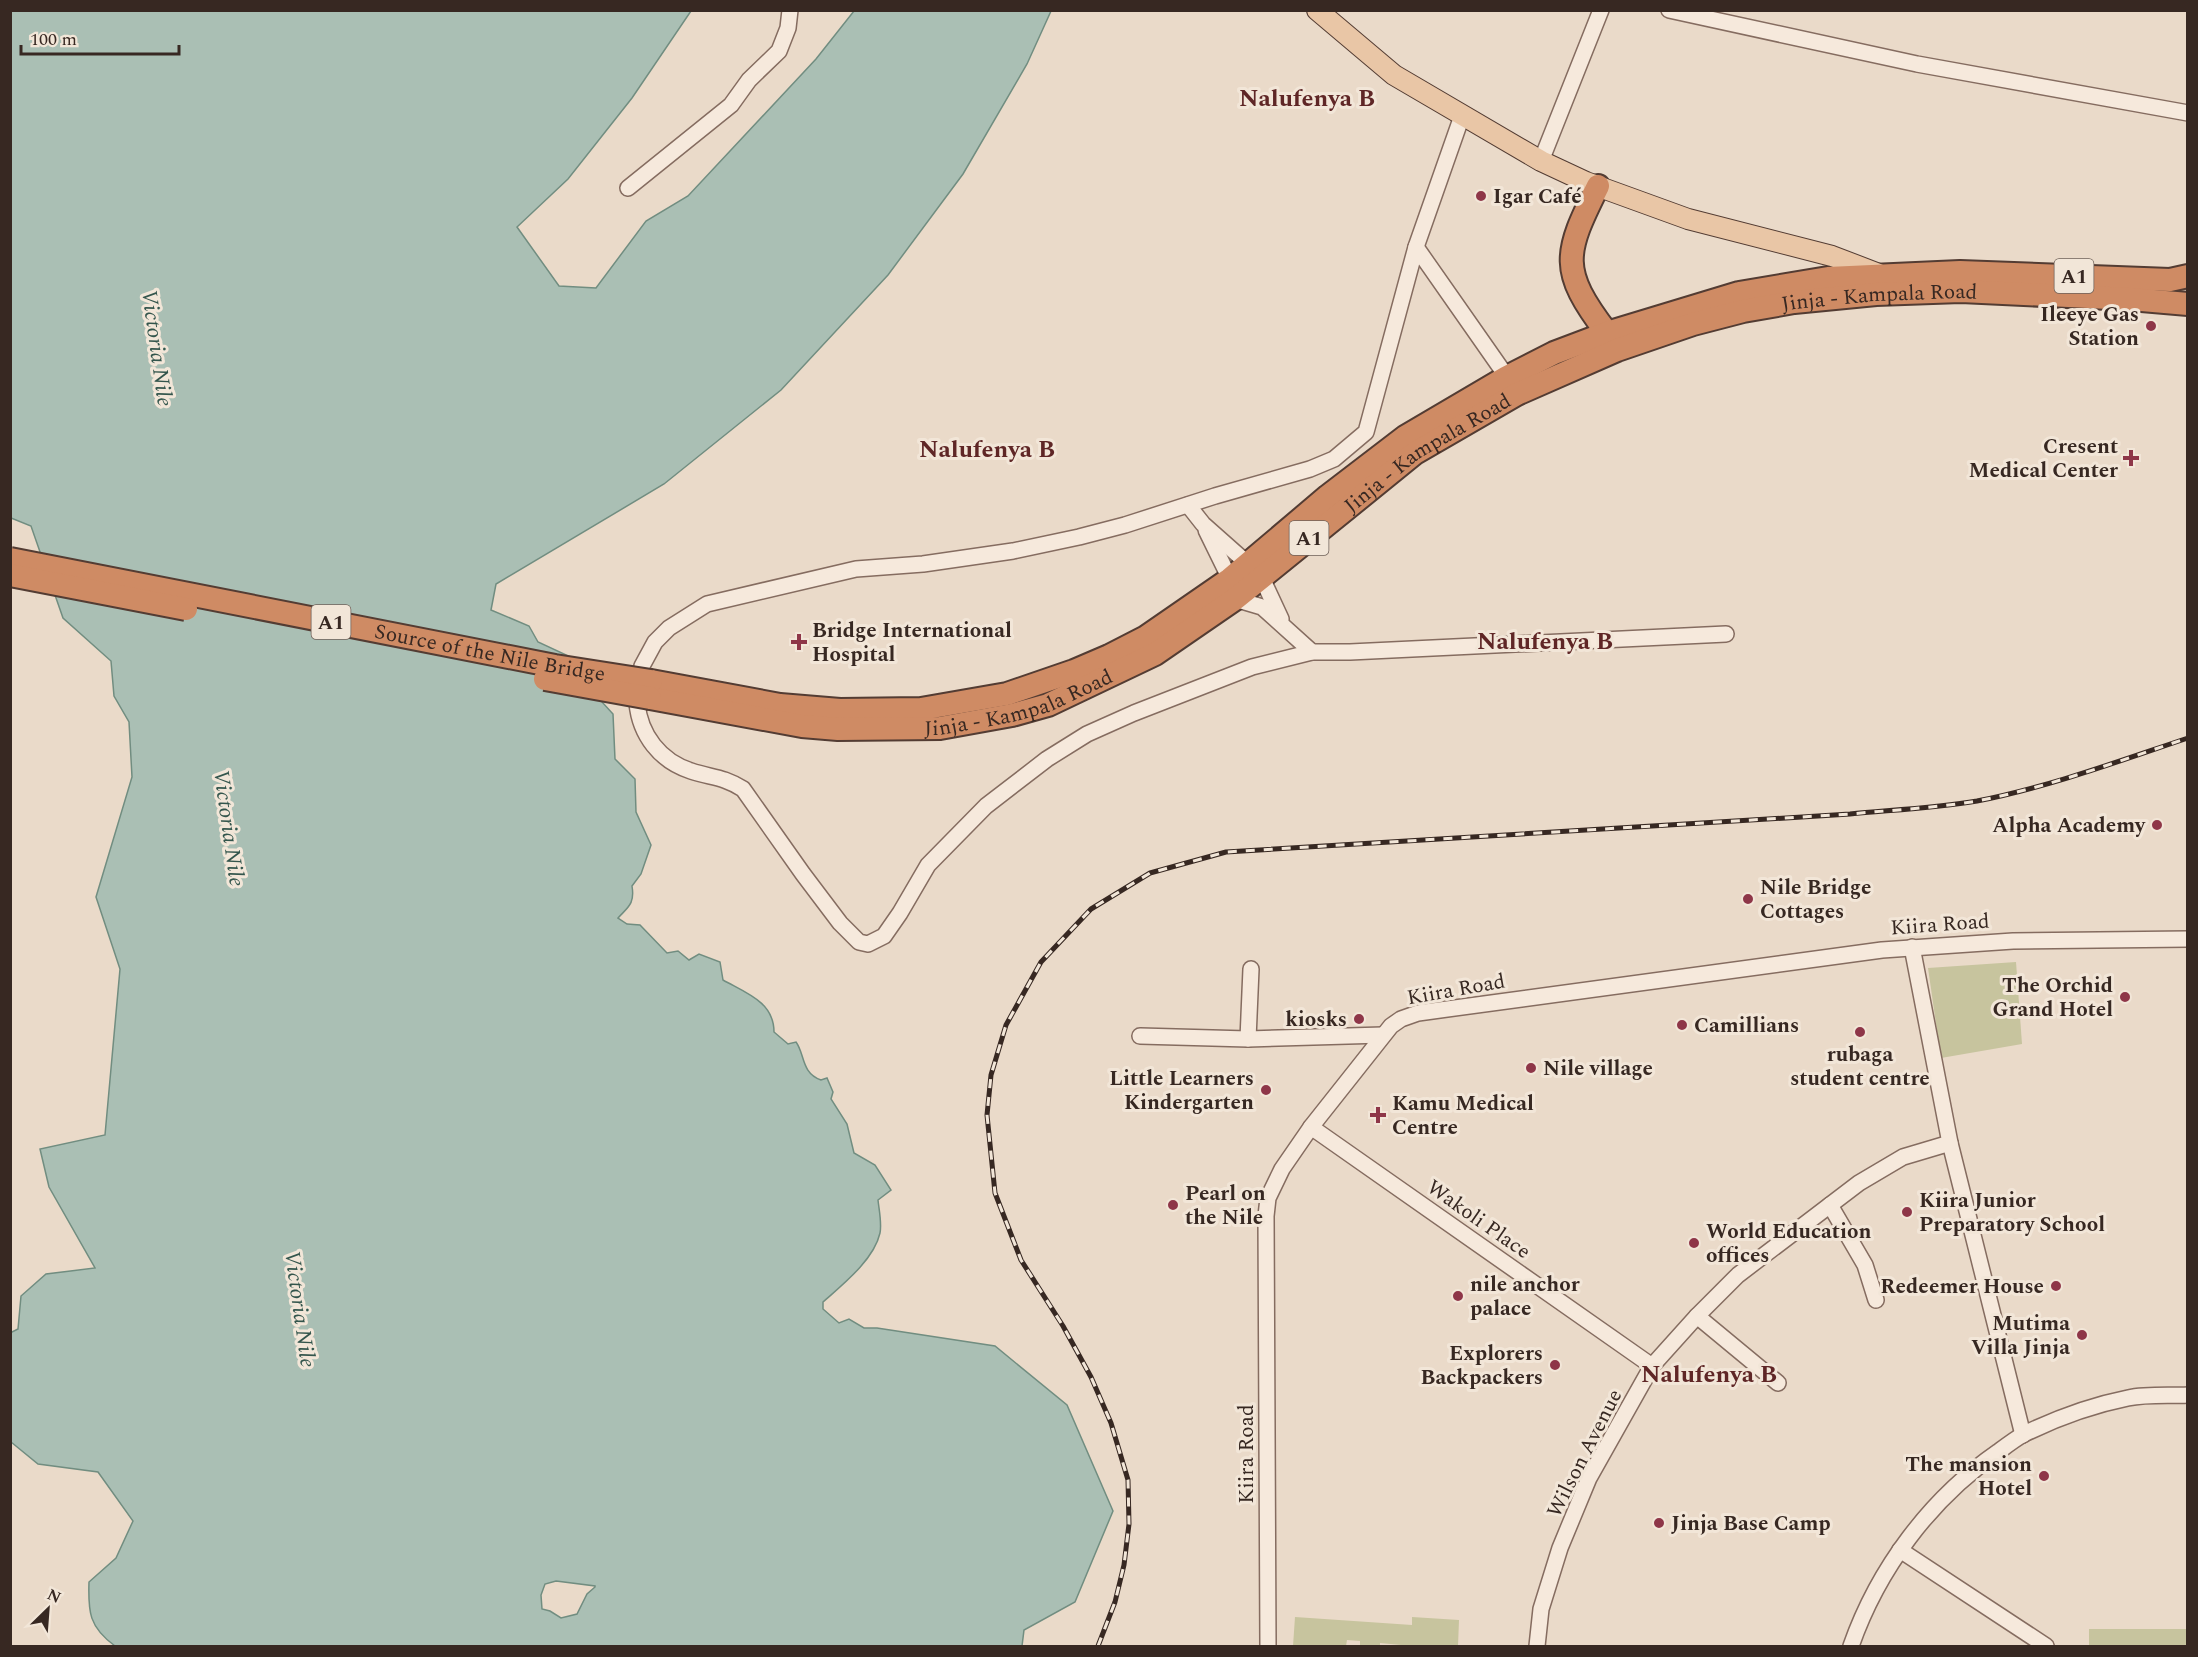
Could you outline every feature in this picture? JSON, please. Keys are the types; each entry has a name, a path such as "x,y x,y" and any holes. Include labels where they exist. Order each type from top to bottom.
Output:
{"highway":[{"path":"1598,186 1573,239 1571,255 1575,282 1588,308 1607,333"},
{"name":"Jinja - Kampala Road","path":"1255,570 1328,496 1405,437 1507,377 1554,354 1607,333 1739,293 1828,278 1960,272 2170,280 2187,276"},
{"name":"Jinja - Kampala Road","path":"645,687 793,724 838,729 922,729 960,726 1048,705 1155,654 1255,570 1340,512 1415,453 1466,422 1563,372 1617,350 1693,324 1743,311 1876,294 1961,291 2185,303"},
{"name":"Source of the Nile Bridge","path":"10,559 555,666 645,687"},
{"name":"Source of the Nile Bridge","path":"10,575 645,687"}],"main road":[{"path":"1317,10 1394,75 1541,161 1598,186 1688,219 1832,256 1879,274"}],"street":[{"path":"628,188 730,105 749,80 779,51 788,28 790,10"},
{"path":"1541,161 1601,10"},
{"path":"1669,10 1917,64 2187,113"},
{"path":"1462,116 1416,247 1366,432 1334,459 1310,469 1125,525 1013,551 922,564 856,570 707,604 669,628 655,642 638,718 656,750 671,762 691,772 729,780 743,789 821,898 859,942 868,944 884,936 928,865 986,806 1047,759 1087,734 1252,667 1312,652 1362,652 1726,634"},
{"path":"1416,247 1507,377"},
{"path":"1188,505 1203,524 1255,570 1286,629"},
{"path":"1203,524 1232,589 1262,606 1312,652"},
{"name":"Kiira Road","path":"1268,1647 1266,1216 1268,1198 1311,1127 1383,1035 1401,1019 1418,1013 1882,950 2002,941 2187,939"},
{"path":"1912,948 1950,1143 2023,1435"},
{"path":"1248,1039 1251,969"},
{"path":"1140,1036 1248,1039 1383,1035"},
{"name":"Wakoli Place","path":"1311,1127 1652,1366"},
{"name":"Wilson Avenue","path":"1537,1647 1542,1610 1565,1537 1589,1478 1652,1366 1738,1275 1859,1183 1903,1157 1950,1143"},
{"path":"1830,1205 1865,1265 1876,1300"},
{"path":"1697,1316 1778,1383"},
{"path":"1851,1647 1859,1624 1876,1590 1900,1550 1924,1519 1953,1488 1978,1466 2023,1435 2081,1411 2130,1397 2187,1395"},
{"path":"1900,1550 2046,1647"}],"shaded area":[{"path":"2016,962 2022,1044 1941,1058 1928,968"},
{"path":"1295,1617 1412,1625 1412,1617 1459,1620 1458,1646 1401,1646 1380,1643 1380,1646 1360,1646 1360,1641 1347,1640 1346,1646 1293,1646"},
{"path":"2089,1629 2187,1629 2187,1646 2089,1646"}],"water":[{"name":"Victoria Nile","path":"11,11 691,11 632,98 568,179 517,227 559,286 596,288 646,221 688,196 816,59 854,11 1051,11 1027,64 963,174 888,275 781,390 664,484 496,584 491,610 529,626 538,642 590,666 599,680 602,702 613,714 615,759 635,779 636,812 651,845 641,874 632,886 632,901 618,918 627,924 640,925 667,953 678,951 689,960 699,954 720,962 723,980 749,994 764,1006 773,1022 774,1032 788,1044 796,1042 810,1073 821,1080 827,1078 833,1092 831,1099 847,1124 854,1153 875,1165 891,1190 878,1200 881,1229 877,1243 848,1280 823,1302 823,1309 839,1323 849,1319 864,1328 995,1346 1067,1405 1113,1511 1075,1602 1024,1630 1022,1646 115,1646 106,1639 92,1618 89,1582 116,1558 133,1521 98,1472 38,1464 11,1442 10,1333 18,1329 21,1296 46,1274 95,1268 49,1187 40,1149 105,1135 120,969 96,897 132,777 129,722 114,696 111,661 63,618 31,526 11,518","holes":["556,1581 595,1586 587,1594 577,1614 561,1618 542,1609 541,1595 545,1584"]}],"railway":[{"path":"1098,1646 1115,1602 1124,1565 1129,1524 1128,1480 1111,1423 1091,1377 1063,1326 1021,1260 995,1193 987,1115 991,1075 1006,1025 1041,962 1091,909 1150,873 1226,852 1850,814 1945,805 1977,801 2031,788 2188,738"}],"place":[{"name":"Igar Café","path":"1481,196"},
{"name":"Ileeye Gas Station","path":"2151,326"},
{"name":"Cresent Medical Center","path":"2131,458"},
{"name":"Bridge International Hospital","path":"799,642"},
{"name":"Alpha Academy","path":"2157,825"},
{"name":"Nile Bridge Cottages","path":"1748,899"},
{"name":"The Orchid Grand Hotel","path":"2125,997"},
{"name":"kiosks","path":"1359,1019"},
{"name":"Camillians","path":"1682,1025"},
{"name":"rubaga student centre","path":"1860,1032"},
{"name":"Nile village","path":"1531,1068"},
{"name":"Little Learners Kindergarten","path":"1266,1090"},
{"name":"Kamu Medical Centre","path":"1378,1115"},
{"name":"Pearl on the Nile","path":"1173,1205"},
{"name":"Kiira Junior Preparatory School","path":"1907,1212"},
{"name":"World Education offices","path":"1694,1243"},
{"name":"Redeemer House","path":"2056,1286"},
{"name":"nile anchor palace","path":"1458,1296"},
{"name":"Mutima Villa Jinja","path":"2082,1335"},
{"name":"Explorers Backpackers","path":"1555,1365"},
{"name":"The mansion Hotel","path":"2044,1476"},
{"name":"Jinja Base Camp","path":"1659,1523"}],"district":[{"name":"Nalufenya B","path":"1307,98"},
{"name":"Nalufenya B","path":"987,449"},
{"name":"Nalufenya B","path":"1545,641"},
{"name":"Nalufenya B","path":"1709,1374"}]}
